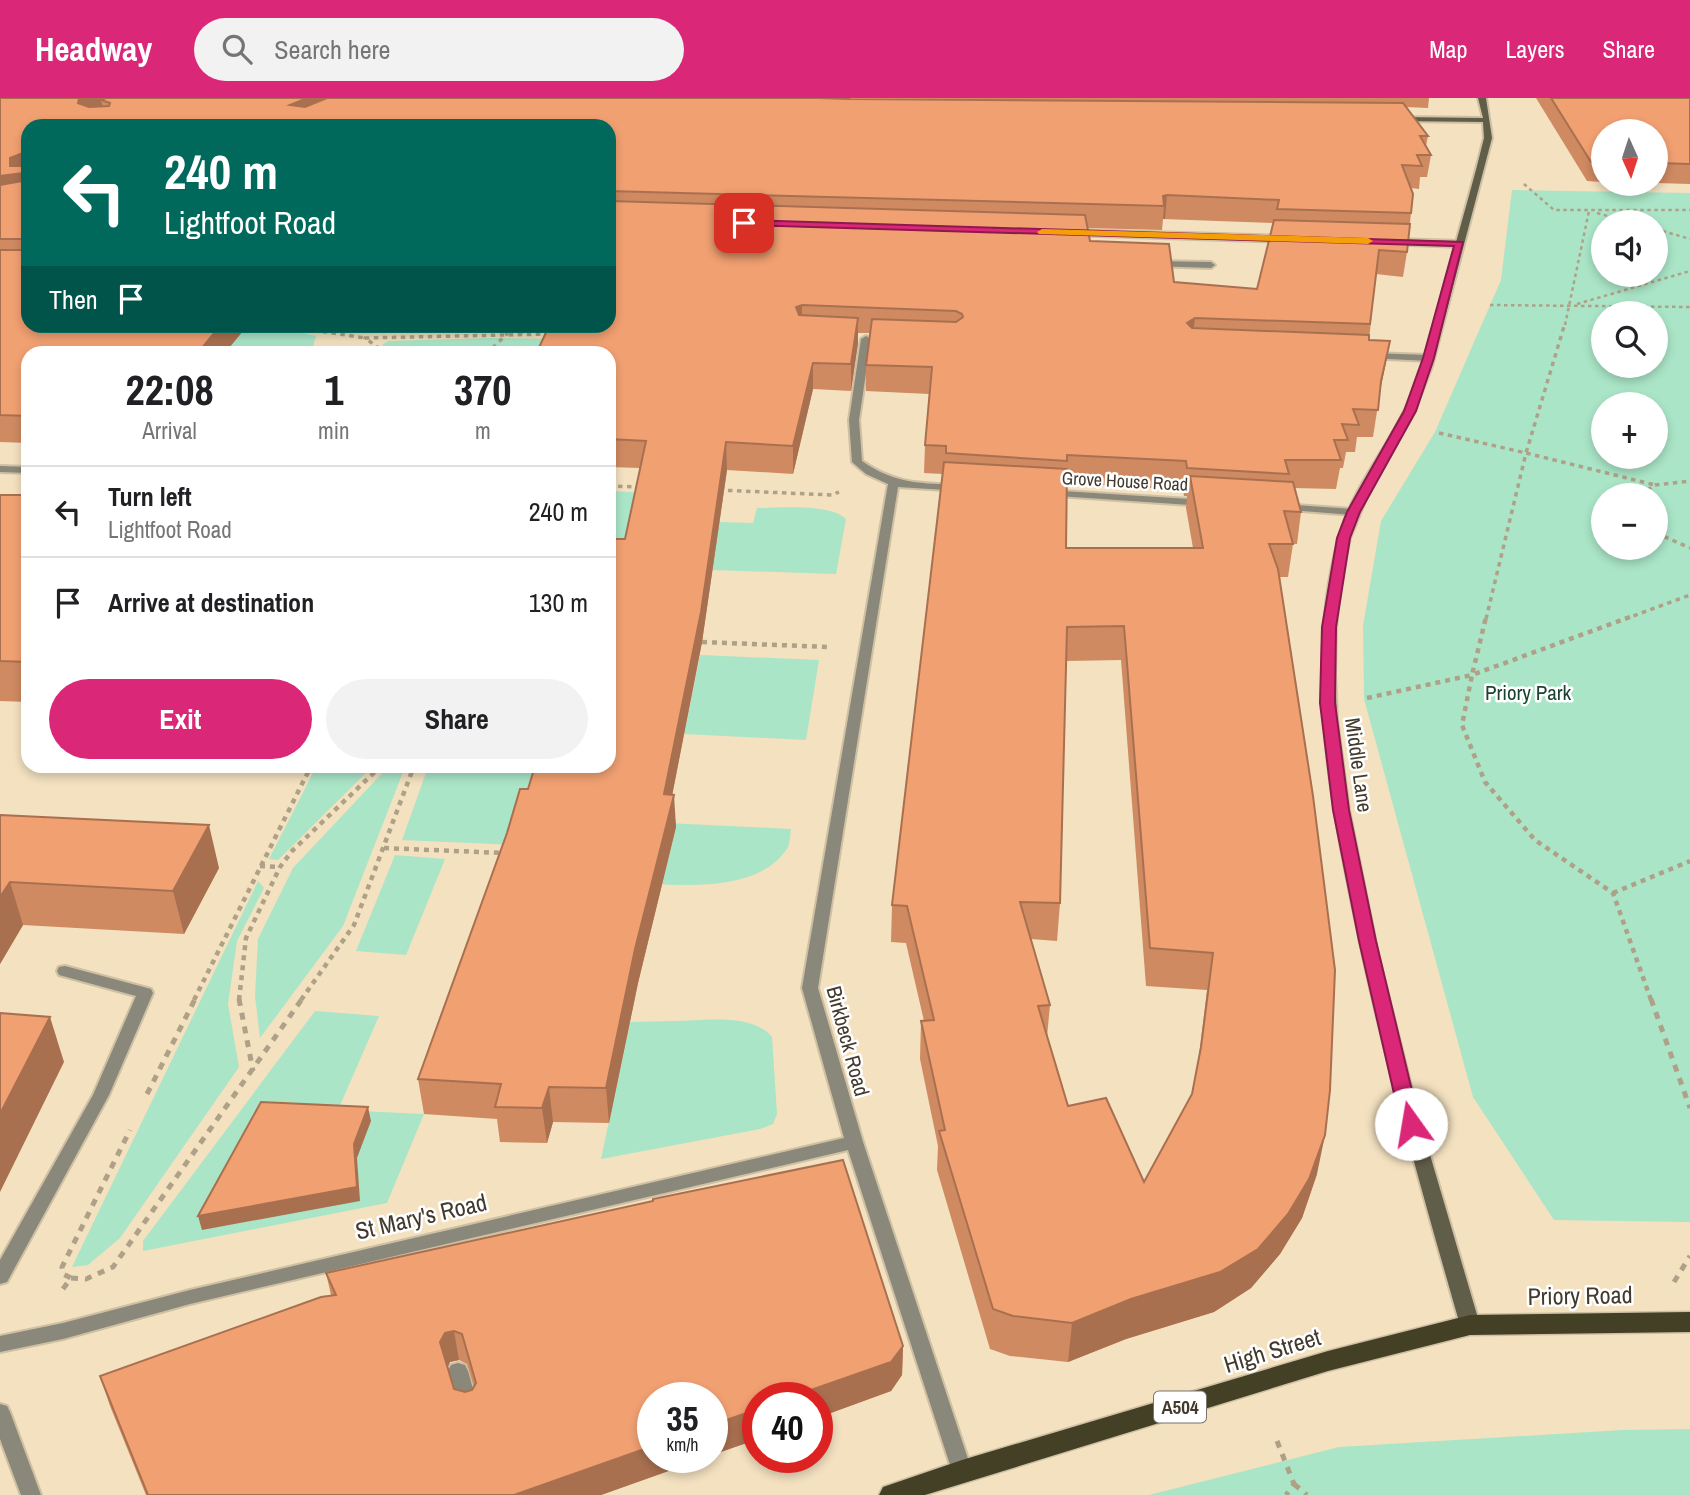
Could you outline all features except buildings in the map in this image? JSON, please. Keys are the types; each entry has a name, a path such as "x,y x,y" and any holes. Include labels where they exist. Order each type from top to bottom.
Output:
{"main road":[{"name":"Priory Road","path":"1470,1325 1690,1322"},
{"name":"High Street","path":"892,1495 962,1471 1328,1361 1470,1325"}],"street":[{"name":"Middle Lane","path":"1470,1325 1417,1150 1367,941 1341,810 1327,703 1329,627 1344,538 1353,512 1410,411 1429,358 1488,138 1482,98"},
{"path":"1392,119 1487,120"},
{"path":"1066,232 1091,238 1296,239"},
{"path":"1378,241 1460,244"},
{"path":"1146,263 1211,265"},
{"path":"853,338 879,339"},
{"path":"866,339 853,420 857,462 875,476 893,484 977,489"},
{"path":"1359,355 1429,358"},
{"path":"0,469 21,470"},
{"name":"Birkbeck Road","path":"893,484 810,988 854,1142 962,1471"},
{"name":"Grove House Road","path":"1033,493 1214,503"},
{"path":"1270,507 1353,512"},
{"path":"0,1277 101,1095 145,993 65,971"},
{"name":"St Mary's Road","path":"0,1344 854,1142"},
{"path":"458,1371 469,1411"},
{"path":"0,1412 31,1495"}],"path":[{"path":"1524,184 1554,210 1690,210"},
{"path":"1589,211 1571,305 1526,453 1462,725 1485,782 1535,840 1613,893 1690,1108"},
{"path":"1668,233 1690,239"},
{"path":"1571,305 1690,271"},
{"path":"1490,305 1690,307"},
{"path":"332,333 365,338 508,333 560,335"},
{"path":"494,346 508,333"},
{"path":"365,338 376,346"},
{"path":"1435,432 1647,483"},
{"path":"713,490 832,495 875,476"},
{"path":"1668,484 1690,481"},
{"path":"616,486 648,487"},
{"path":"1668,538 1690,548"},
{"path":"1327,703 1364,699 1472,675 1688,598"},
{"path":"702,642 864,648"},
{"path":"142,1104 307,773"},
{"path":"253,1072 246,1047 239,999 246,938 280,867 292,851 375,773"},
{"path":"136,1117 62,1267 63,1274 71,1278 86,1279 113,1267 253,1072 354,925 411,773"},
{"path":"384,848 514,853"},
{"path":"1613,893 1690,861"},
{"path":"260,866 280,867"},
{"path":"27,1338 71,1278"},
{"path":"1277,1441 1294,1484 1307,1495"},
{"path":"1286,1495 1294,1484"}],"green space":[{"name":"Priory Park","path":"1512,190 1591,191 1591,196 1668,196 1668,193 1690,193 1690,1222 1554,1220 1473,1097 1364,699 1363,626 1381,521 1435,432 1501,280"},
{"path":"240,333 302,333 316,336 313,346 230,346"},
{"path":"558,339 555,346 382,345 388,341"},
{"path":"616,491 672,494 629,557 616,557"},
{"path":"757,508 816,508 846,519 836,574 712,570 719,522 753,523"},
{"path":"700,655 819,660 806,740 684,734"},
{"path":"313,773 366,773 278,860 269,859"},
{"path":"382,773 403,773 343,926 260,1038 255,996 258,939 293,868"},
{"path":"426,773 546,773 517,845 402,840"},
{"path":"667,823 791,829 790,841 774,863 743,878 707,884 654,884"},
{"path":"395,855 445,859 406,955 356,951"},
{"path":"258,881 264,888 237,941 228,1004 239,1067 120,1238 88,1265 72,1267"},
{"path":"315,1011 379,1016 338,1110 424,1114 387,1203 143,1251 143,1241"},
{"path":"712,1019 752,1024 772,1037 777,1114 773,1124 760,1129 601,1159 630,1022"},
{"path":"1690,1429 1690,1495 1149,1495 1339,1447 1623,1430"}],"slow traffic":[{"path":"1042,232 1368,241"}],"route":[{"path":"744,223 1460,244 1429,358 1410,411 1353,512 1344,538 1329,627 1327,703 1341,810 1367,941 1411,1124"}]}
